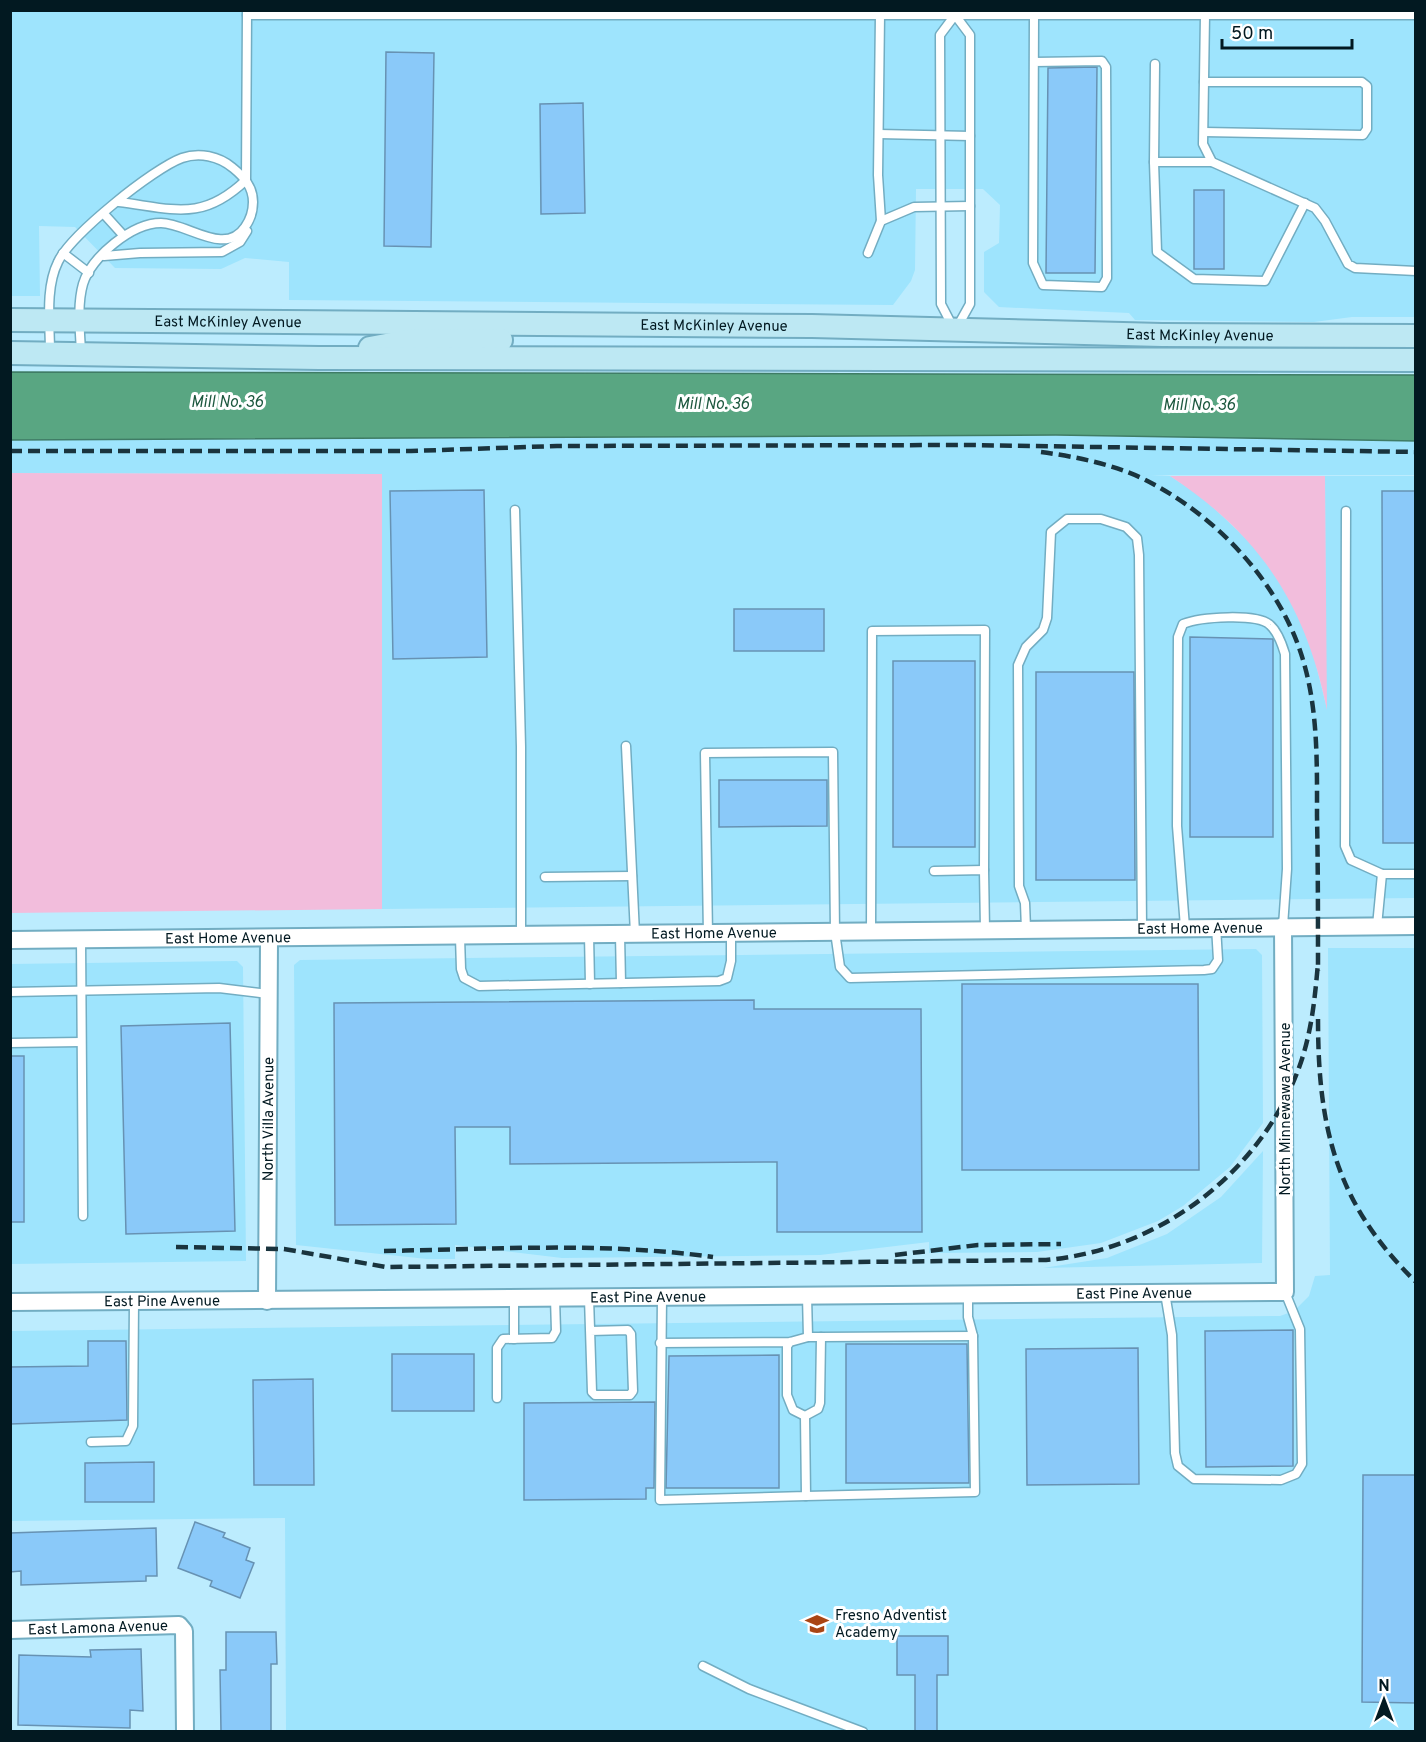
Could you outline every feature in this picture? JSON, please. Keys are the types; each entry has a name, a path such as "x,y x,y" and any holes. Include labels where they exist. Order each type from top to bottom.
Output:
{"main road":[{"name":"East McKinley Avenue","path":"10,320 812,326 955,331 1416,336"},
{"path":"318,358 408,341 507,339 523,334 528,325"},
{"path":"556,359 562,343 578,338 704,339 812,326"},
{"path":"954,360 955,331"},
{"name":"East McKinley Avenue","path":"10,353 318,358 1416,360"}],"street":[{"name":"East Home Avenue","path":"10,940 269,940 1216,926 1416,926"},
{"name":"North Minnewawa Avenue","path":"1283,926 1285,1292"},
{"name":"North Villa Avenue","path":"267,1301 269,940"},
{"name":"East Pine Avenue","path":"10,1302 1285,1292"},
{"name":"East Lamona Avenue","path":"10,1630 179,1625 184,1631 185,1731"}],"lane":[{"path":"103,256 222,252 240,242 247,232 253,200 246,180 247,13 1416,15"},
{"path":"955,13 940,35 941,304 955,331"},
{"path":"955,13 970,35 969,304 955,331"},
{"path":"868,253 881,221 880,15"},
{"path":"1034,15 1033,263 1043,285 1102,287 1107,278 1106,67 1102,61 1034,62"},
{"path":"1205,15 1203,144 1212,162"},
{"path":"1155,64 1154,162 1157,252 1194,279 1265,281 1305,203"},
{"path":"1204,82 1362,82 1367,86 1367,129 1363,135 1204,132"},
{"path":"879,134 970,136"},
{"path":"50,352 52,280 63,253 104,214 145,179 183,157 201,155 218,159 232,166 246,180"},
{"path":"1154,162 1212,162 1315,208 1326,221 1348,264 1355,268 1416,271"},
{"path":"119,202 194,210 217,204 246,180"},
{"path":"881,221 914,207 970,206"},
{"path":"104,214 123,235"},
{"path":"81,353 82,287 89,273 123,235 139,226 160,223 216,238 229,239 241,233 250,219"},
{"path":"63,253 89,273"},
{"path":"515,510 521,747 521,936"},
{"path":"1346,511 1345,846 1352,860 1382,874 1416,874"},
{"path":"1026,929 1025,903 1019,886 1018,665 1026,647 1042,630 1047,618 1051,532 1067,519 1101,519 1126,527 1137,538 1142,928"},
{"path":"1185,927 1177,826 1178,637 1184,624 1195,619 1259,619 1270,625 1285,654 1287,869 1283,926"},
{"path":"871,931 872,631 985,630 985,930"},
{"path":"621,983 632,876 626,746"},
{"path":"708,934 705,753 833,752 835,932 842,972 854,978 1212,969 1218,960 1216,926"},
{"path":"934,871 984,870"},
{"path":"1377,926 1382,874"},
{"path":"545,877 632,876"},
{"path":"460,937 461,969 470,983 479,986 719,981 727,978 731,961 731,933"},
{"path":"589,935 590,984"},
{"path":"81,940 83,1216"},
{"path":"10,992 219,988 268,994"},
{"path":"10,1042 81,1042"},
{"path":"1165,1293 1172,1346 1175,1453 1178,1466 1194,1479 1281,1480 1296,1474 1302,1464 1302,1347 1300,1329 1285,1292"},
{"path":"662,1297 660,1500 975,1492 974,1336 968,1317 968,1295"},
{"path":"807,1296 808,1337"},
{"path":"497,1398 497,1348 503,1339 552,1338 556,1331 555,1298"},
{"path":"590,1298 590,1331 592,1392 596,1395 630,1395 633,1391 631,1334 628,1330 590,1331"},
{"path":"514,1299 514,1339"},
{"path":"91,1442 126,1441 133,1426 134,1301"},
{"path":"660,1343 790,1342 808,1337 974,1336"},
{"path":"805,1416 818,1409 820,1403 821,1337"},
{"path":"790,1342 787,1346 787,1395 793,1410 805,1416"},
{"path":"805,1416 806,1496"},
{"path":"703,1666 749,1689 863,1731"}],"shaded area":[{"path":"11,11 1415,11 1415,317 1352,317 1314,322 1135,320 1129,313 999,307 984,292 984,252 999,243 1000,205 983,189 916,189 915,270 911,281 893,305 289,300 289,262 245,258 221,269 115,268 75,227 39,226 40,296 11,296"},
{"path":"1056,435 1415,441 1415,475 1151,475 1170,476 1201,496 1254,546 1277,576 1310,641 1326,705 1325,476 1415,476 1415,898 382,909 382,474 11,473 11,440"},
{"path":"11,473 382,474 382,909 11,913"},
{"path":"1170,476 1325,476 1327,710 1318,672 1306,637 1292,605 1274,576 1254,548 1230,523"},
{"path":"1328,948 1415,948 1415,1731 286,1731 285,1518 11,1521 10,1331 1280,1316 1294,1311 1309,1296 1315,1276 1330,1275"},
{"path":"1256,949 1262,955 1263,1123 1230,1167 1183,1206 1158,1221 1101,1243 1037,1252 929,1253 929,1242 820,1255 562,1258 455,1245 455,1259 427,1259 296,1245 294,965 300,960"},
{"path":"237,961 243,967 246,1261 11,1264 10,964"},
{"path":"1263,1151 1262,1263 1043,1268 1107,1258 1167,1234 1221,1197"}],"water":[{"name":"Mill No. 36","path":"11,372 1415,375 1416,441 1056,435 11,440"}],"building":[{"path":"386,52 434,53 431,247 384,246"},
{"path":"1097,67 1095,273 1046,273 1048,68"},
{"path":"583,103 585,213 541,214 540,104"},
{"path":"1194,190 1224,190 1224,269 1194,269"},
{"path":"484,490 487,657 393,659 390,491"},
{"path":"1382,491 1416,491 1416,843 1383,843"},
{"path":"734,609 824,609 824,651 734,651"},
{"path":"1190,637 1273,639 1273,837 1190,837"},
{"path":"893,661 975,661 975,847 893,847"},
{"path":"1036,672 1134,672 1135,880 1036,880"},
{"path":"719,780 827,780 827,826 719,827"},
{"path":"962,984 1198,984 1199,1170 962,1170"},
{"path":"754,1000 754,1009 921,1009 922,1232 777,1232 777,1162 510,1164 510,1127 455,1127 456,1224 335,1225 334,1003"},
{"path":"230,1023 235,1231 126,1234 121,1026"},
{"path":"10,1056 24,1056 24,1222 10,1222"},
{"path":"1293,1330 1293,1466 1206,1467 1205,1331"},
{"path":"88,1341 126,1341 127,1420 10,1424 10,1367 88,1366"},
{"path":"846,1344 967,1344 969,1483 846,1483"},
{"path":"1138,1348 1139,1484 1027,1485 1026,1349"},
{"path":"392,1354 474,1354 474,1411 392,1411"},
{"path":"779,1355 779,1488 666,1488 669,1356"},
{"path":"313,1379 314,1485 254,1485 253,1380"},
{"path":"655,1402 654,1488 646,1488 646,1499 524,1500 524,1403"},
{"path":"154,1462 154,1502 85,1502 85,1463"},
{"path":"1363,1475 1416,1475 1416,1703 1362,1702"},
{"path":"195,1522 225,1533 223,1537 250,1548 246,1560 254,1563 240,1598 210,1586 212,1581 178,1568"},
{"path":"156,1528 157,1576 146,1576 146,1581 21,1585 21,1571 10,1572 10,1533"},
{"path":"226,1632 276,1632 277,1664 271,1664 271,1731 221,1731 220,1670 226,1670"},
{"path":"897,1636 948,1636 948,1675 937,1675 937,1731 915,1731 915,1675 897,1675"},
{"path":"141,1649 143,1711 130,1710 130,1728 18,1725 19,1655 91,1657 90,1650"}],"railway":[{"path":"10,451 411,451 557,446 970,445 1416,452"},
{"path":"1041,452 1085,460 1129,473 1180,500 1204,518 1248,561 1267,585 1283,611 1296,639 1305,667 1315,722 1318,971"},
{"path":"176,1247 284,1249 386,1267 1046,1260 1088,1253 1129,1240 1167,1222 1202,1198 1234,1170 1262,1138 1284,1101 1305,1050 1318,963"},
{"path":"1318,1019 1322,1095 1337,1162 1350,1193 1367,1223 1389,1253 1416,1282"},
{"path":"895,1255 978,1245 1061,1244"},
{"path":"384,1251 590,1248 631,1249 713,1257"}],"place":[{"name":"Fresno Adventist Academy","path":"817,1624"}]}
